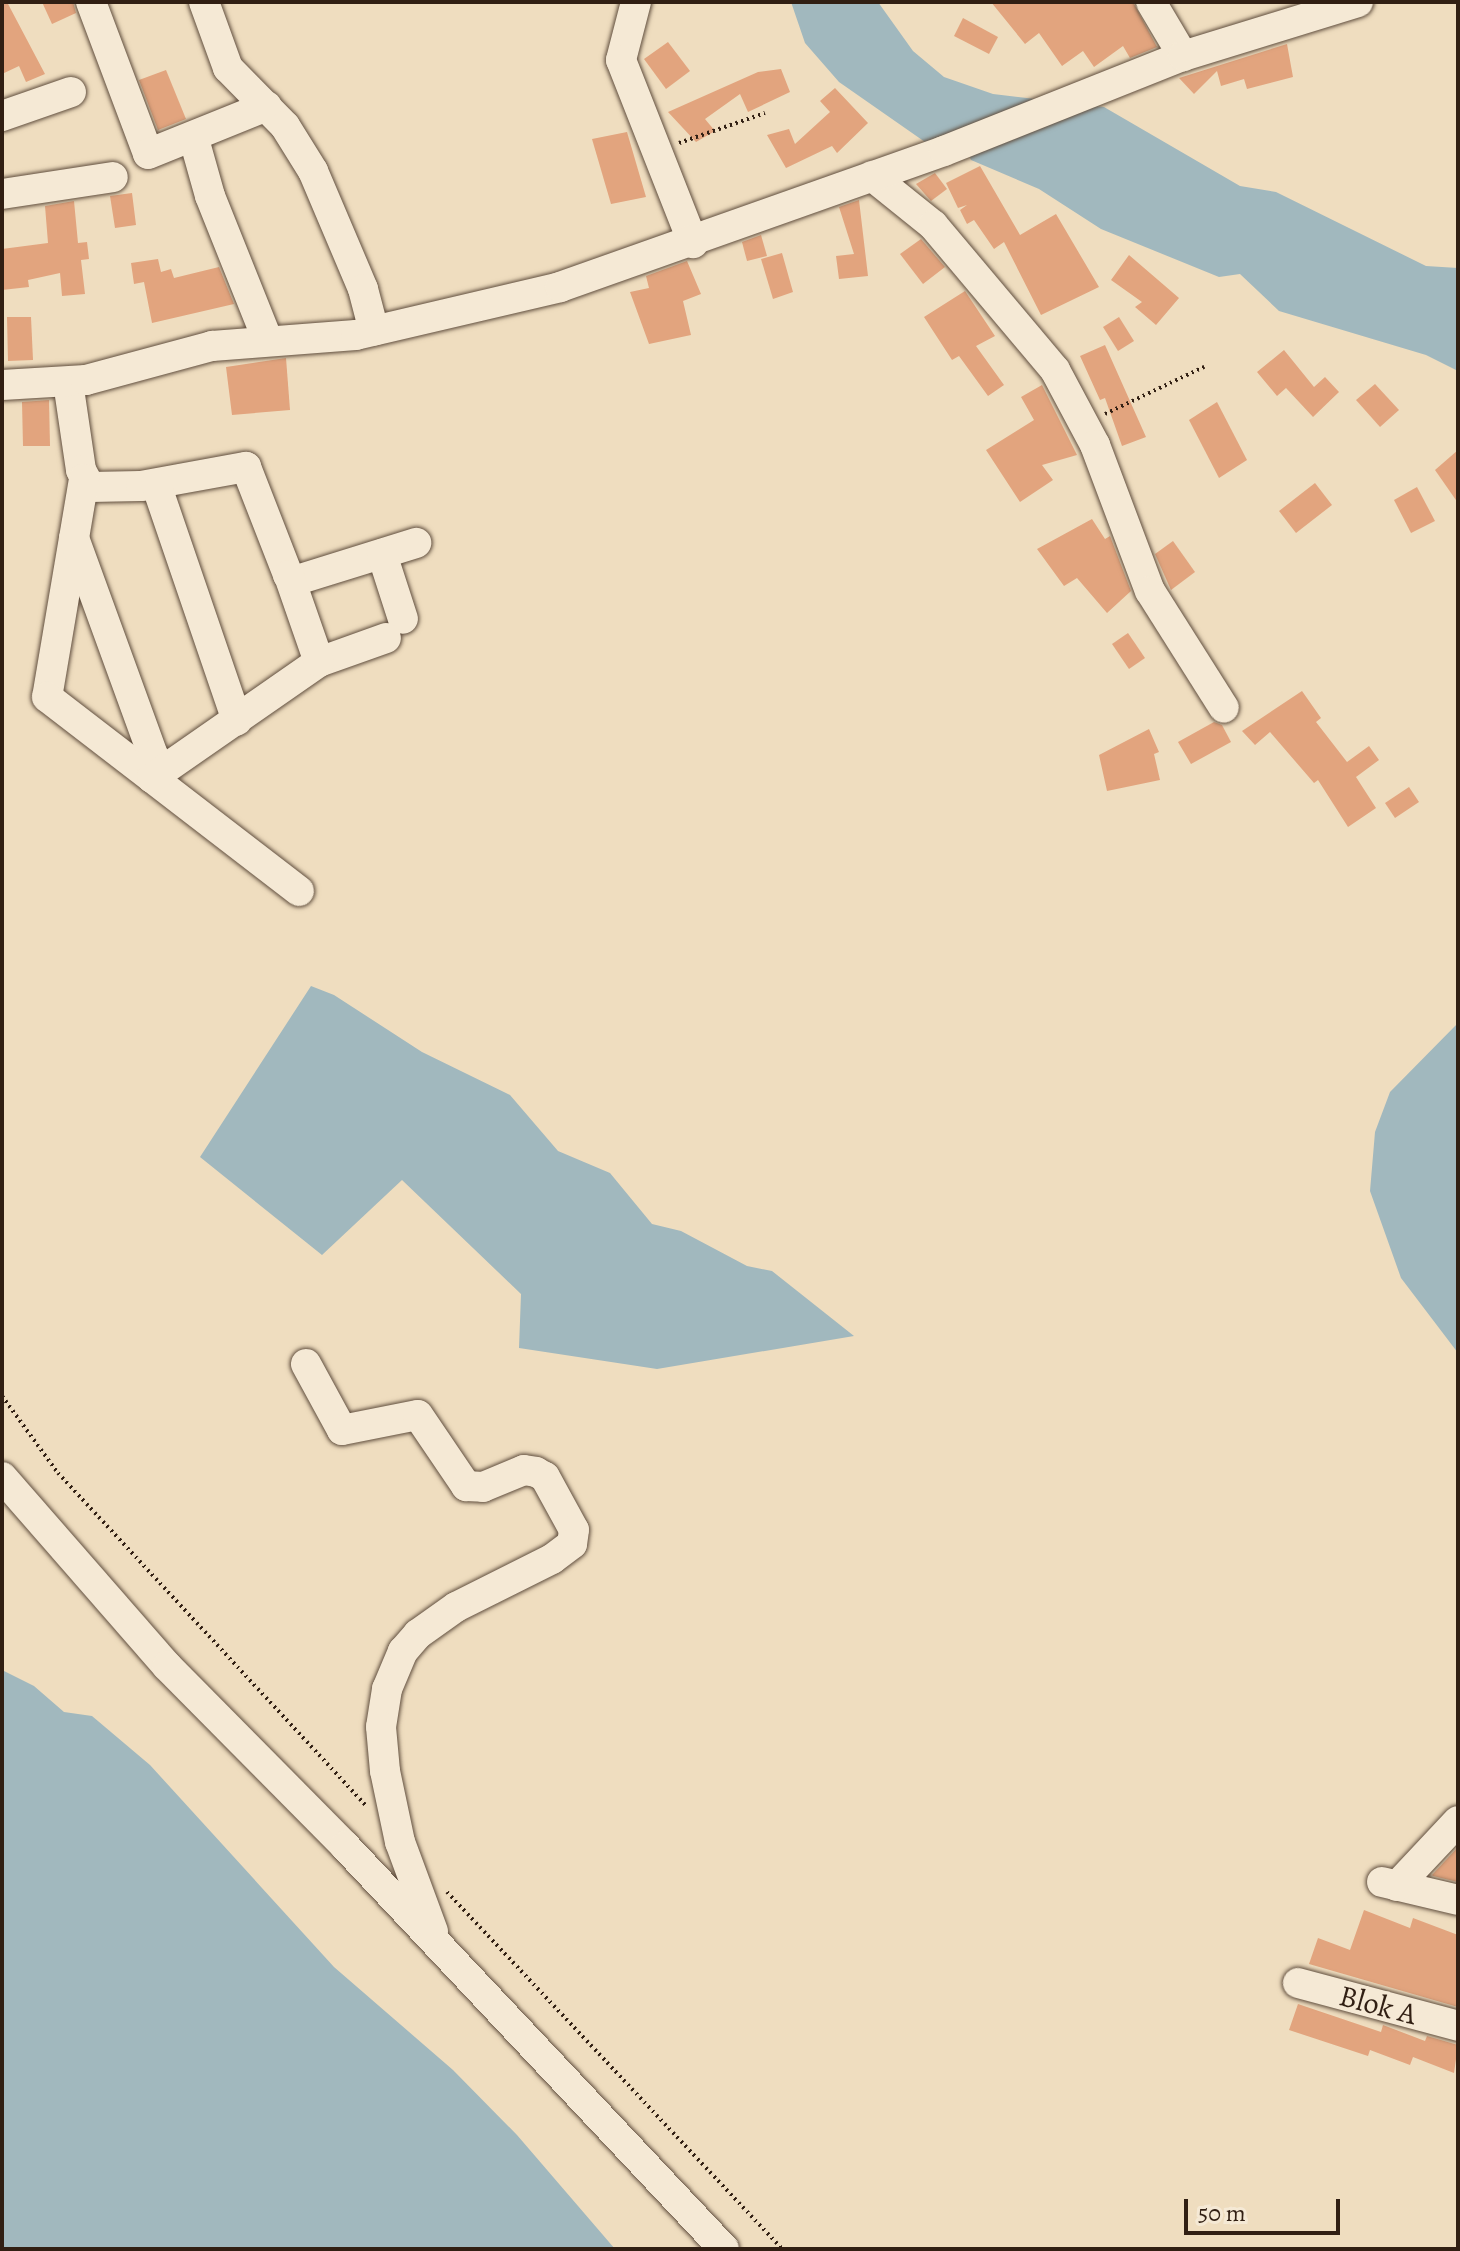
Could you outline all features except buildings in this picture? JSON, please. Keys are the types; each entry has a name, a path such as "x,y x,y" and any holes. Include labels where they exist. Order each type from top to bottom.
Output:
{"street":[{"path":"91,2 146,152 194,139 267,106"},
{"path":"204,2 228,68 267,106 313,171 363,289 374,331"},
{"path":"636,2 620,56 693,243"},
{"path":"1151,2 1183,56"},
{"path":"2,385 68,382 212,346 374,331 548,291 693,243 944,151 1080,100 1183,56 1358,2"},
{"path":"2,116 71,92"},
{"path":"194,139 210,196 268,341"},
{"path":"872,176 910,202 992,293 1055,370 1085,424 1144,580 1224,708"},
{"path":"2,194 113,177"},
{"path":"68,382 84,479 47,697 299,891"},
{"path":"84,479 93,489 156,484 248,468 319,662"},
{"path":"156,484 237,720"},
{"path":"74,537 153,755 152,778"},
{"path":"289,576 304,578 416,543"},
{"path":"152,778 319,662 395,629 382,554"},
{"path":"306,1364 342,1430 418,1415 466,1486 483,1487 524,1470 536,1472 545,1477 574,1530 572,1544 552,1559 456,1607 418,1634 403,1651 387,1689 381,1727 385,1771 400,1842 438,1945"},
{"path":"2,1477 156,1654 438,1945 724,2249"},
{"path":"1458,1821 1387,1883 1458,1900"},
{"name":"Blok A","path":"1298,1983 1458,2026"}],"path":[{"path":"658,151 765,113"},
{"path":"1085,424 1204,367"}],"water":[{"path":"791,2 878,2 913,51 944,77 993,94 1104,107 1240,186 1276,192 1426,266 1458,268 1458,371 1426,355 1279,311 1240,274 1219,277 1101,229 1039,189 971,160 960,135 925,142 839,82 805,43"},
{"path":"311,986 334,995 422,1052 510,1095 558,1151 610,1173 652,1224 681,1231 747,1266 772,1271 854,1336 657,1369 519,1348 521,1294 402,1180 322,1255 200,1157"},
{"path":"1458,1023 1458,1353 1401,1278 1370,1191 1375,1132 1390,1092"},
{"path":"2,1670 34,1686 64,1712 92,1716 150,1765 334,1967 453,2070 517,2135 615,2249 2,2249"}]}
